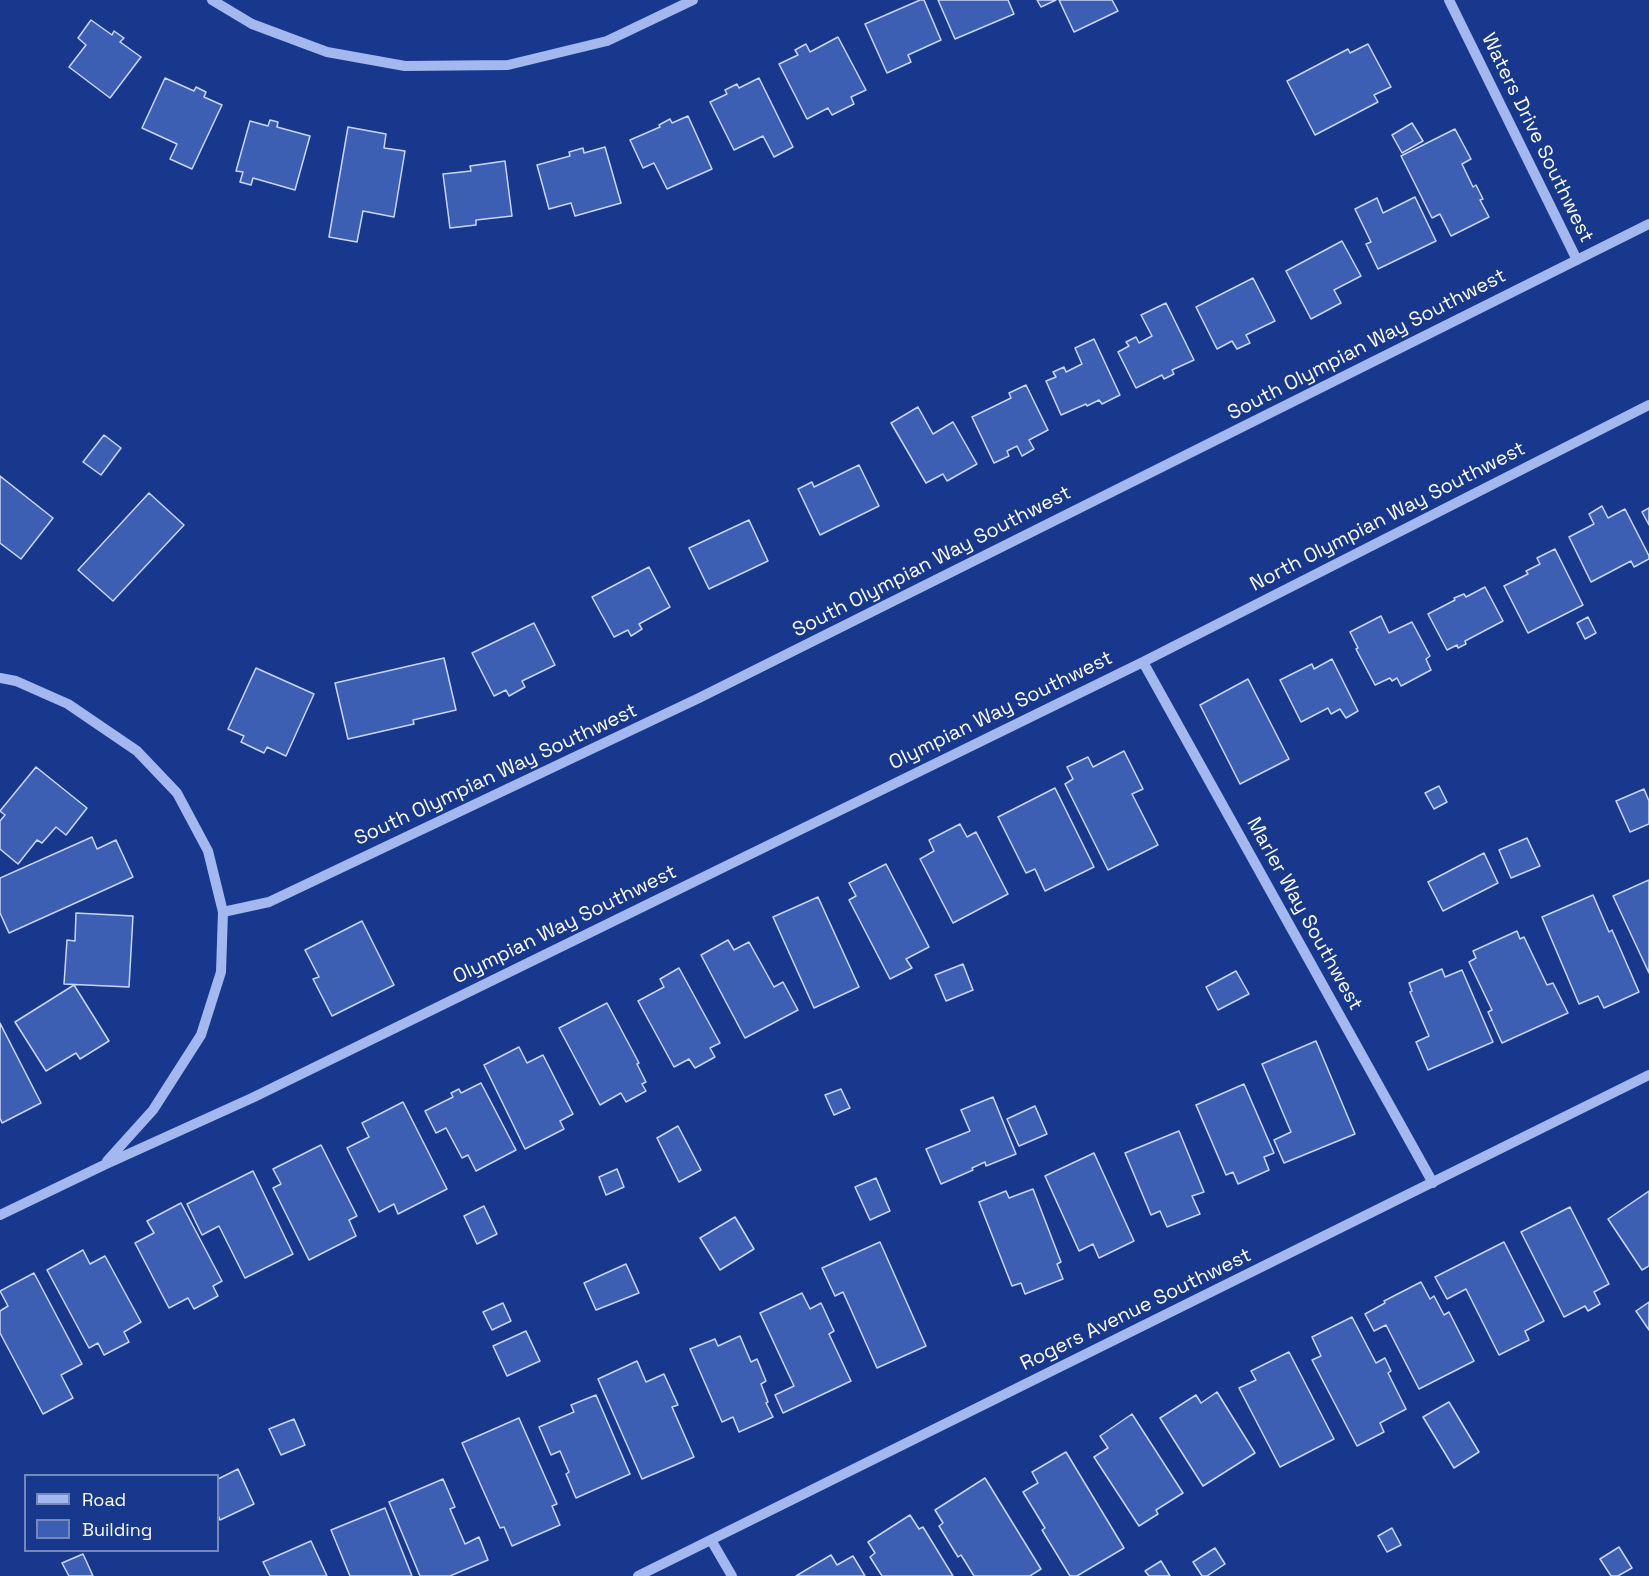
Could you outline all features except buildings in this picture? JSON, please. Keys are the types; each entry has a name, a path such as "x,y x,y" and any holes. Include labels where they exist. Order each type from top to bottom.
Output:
{"street":[{"path":"212,0 252,24 327,52 405,66 508,65 607,41 693,0"},
{"name":"Waters Drive Southwest","path":"1449,0 1577,260"},
{"name":"South Olympian Way Southwest","path":"223,912 269,902 699,698 1649,224"},
{"name":"North Olympian Way Southwest","path":"1143,662 1649,405"},
{"name":"Olympian Way Southwest","path":"0,1215 252,1098 1143,662"},
{"name":"Marler Way Southwest","path":"1143,662 1433,1183"},
{"path":"0,678 16,681 68,704 137,751 161,776 177,793 208,850 223,912 221,972 201,1035 153,1110 104,1165"},
{"name":"Rogers Avenue Southwest","path":"638,1576 1649,1076"},
{"path":"711,1540 732,1576"}]}
